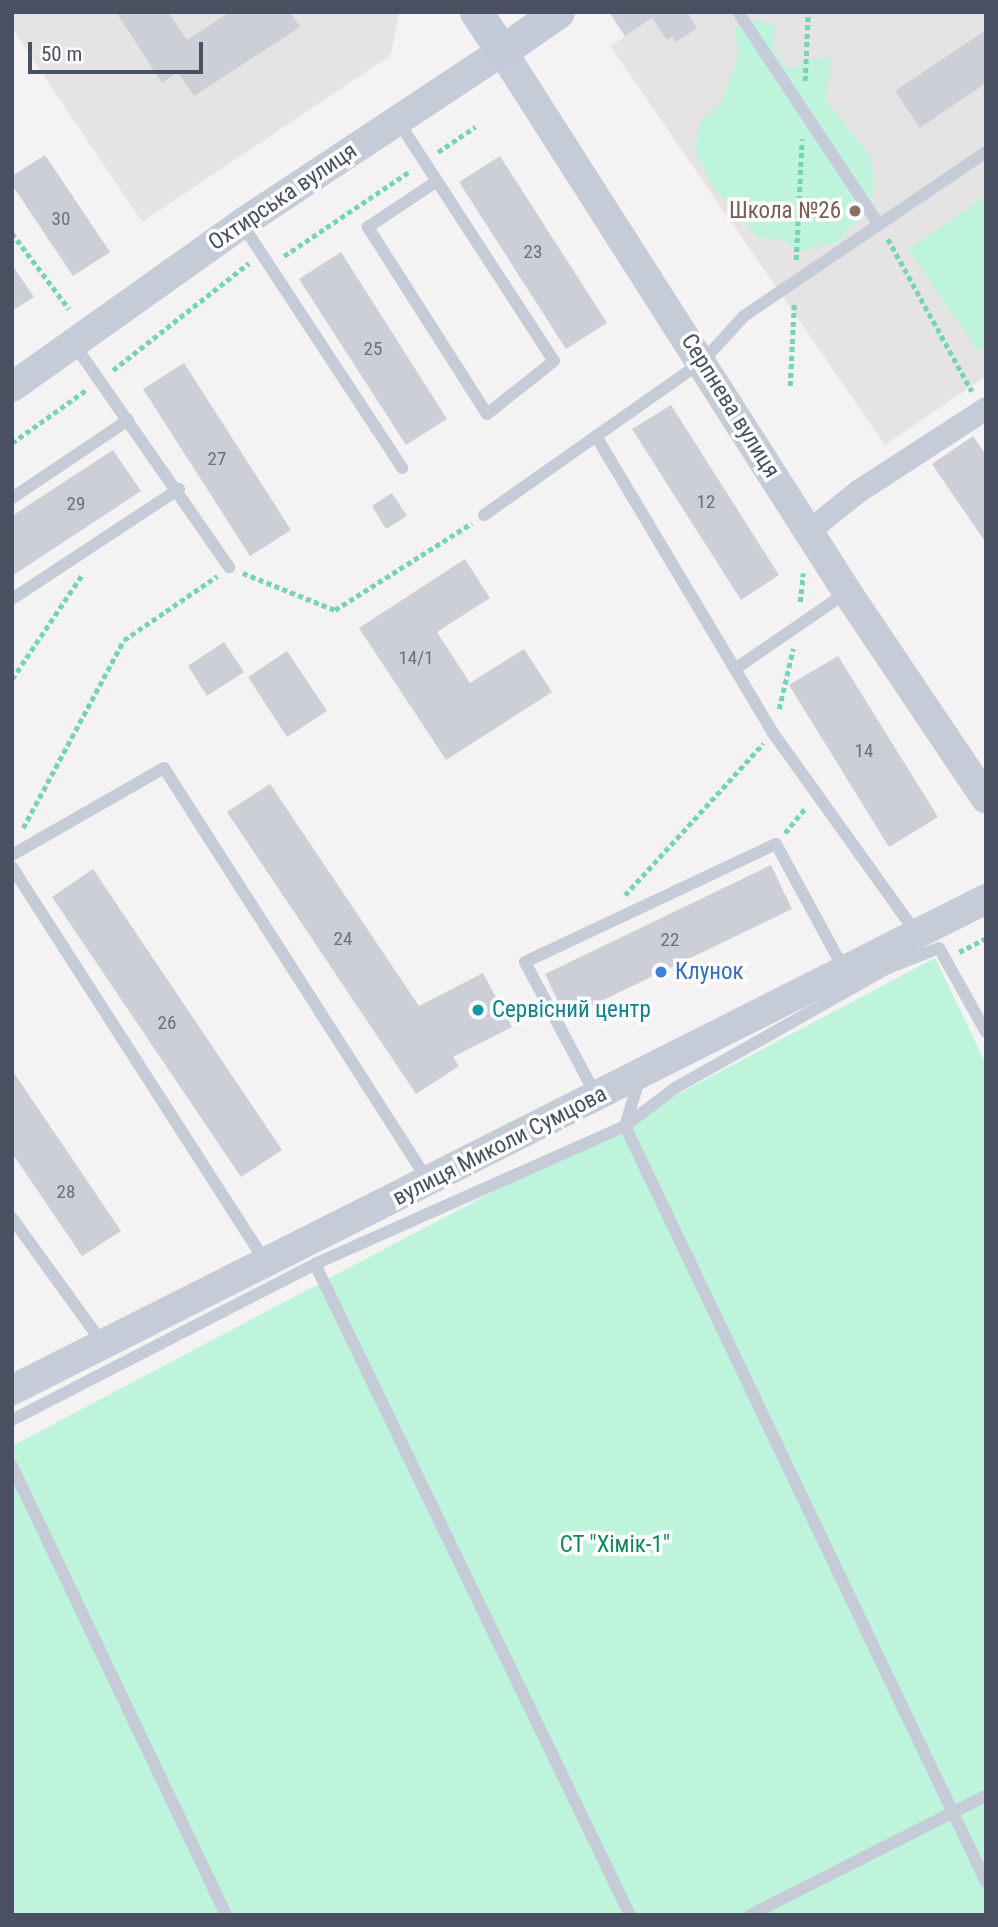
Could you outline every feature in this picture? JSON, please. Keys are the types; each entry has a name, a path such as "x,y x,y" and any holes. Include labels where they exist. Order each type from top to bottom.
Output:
{"main road":[{"name":"Серпнева вулиця","path":"476,12 502,51"},
{"name":"Охтирська вулиця","path":"502,51 558,12"}],"street":[{"name":"Охтирська вулиця","path":"12,387 241,224 502,51"},
{"name":"Серпнева вулиця","path":"502,51 703,361 847,592 986,799"},
{"path":"808,531 858,491 985,411"},
{"name":"вулиця Миколи Сумцова","path":"12,1390 845,971 933,942 986,899"}],"lane":[{"path":"738,12 879,225"},
{"path":"398,121 424,161 437,181 554,361 487,414 368,228 437,181"},
{"path":"484,515 703,361 744,316 986,152"},
{"path":"241,224 402,468"},
{"path":"74,344 179,489 229,567"},
{"path":"12,498 128,421"},
{"path":"596,436 773,733 933,942 986,1032"},
{"path":"12,599 179,489"},
{"path":"735,669 847,592"},
{"path":"12,855 164,768 429,1182"},
{"path":"597,1097 525,962 776,844 845,971"},
{"path":"12,867 266,1263"},
{"path":"12,1420 315,1264 625,1126 698,1075 933,942"},
{"path":"640,1075 625,1126 986,1882"},
{"path":"12,1218 104,1345"},
{"path":"315,1264 630,1915"},
{"path":"12,1466 226,1915"},
{"path":"750,1915 986,1796"}],"path":[{"path":"790,386 808,12"},
{"path":"268,266 475,127"},
{"path":"879,225 985,411"},
{"path":"12,233 69,309"},
{"path":"12,443 100,381 261,254"},
{"path":"19,836 124,640 229,567 335,610 484,515"},
{"path":"12,679 108,535"},
{"path":"596,927 773,733"},
{"path":"776,844 818,791"},
{"path":"933,942 986,938"}],"shaded area":[{"path":"12,12 399,12 391,55 142,222 12,28"},
{"name":"Школа №26","path":"661,12 986,12 986,376 885,445 610,46"}],"green space":[{"path":"745,19 775,24 773,50 789,70 816,58 831,59 826,100 871,158 875,187 865,211 837,242 799,251 784,240 757,237 712,186 695,149 700,123 721,103 739,55 734,29"},
{"path":"986,196 986,345 978,351 908,249"},
{"name":"СТ \"Хімік-1\"","path":"935,958 986,1064 986,1915 12,1915 12,1446"}],"building":[{"path":"116,12 168,12 187,40 230,12 290,12 300,27 194,96 178,72 162,83"},
{"path":"609,12 687,12 697,28 676,42 672,37 667,40 652,18 625,36"},
{"path":"986,30 986,83 920,128 895,91"},
{"path":"45,155 110,252 73,276 12,185 12,176"},
{"path":"500,156 607,323 566,349 459,182"},
{"path":"341,252 447,419 406,445 299,279"},
{"path":"12,265 34,297 12,311"},
{"path":"184,363 291,530 250,556 143,389"},
{"path":"671,405 779,575 741,600 632,429"},
{"path":"973,436 986,455 986,543 932,464"},
{"path":"113,450 141,491 12,576 12,516"},
{"path":"392,493 407,516 386,529 372,506"},
{"path":"465,559 490,598 437,632 470,683 524,649 552,692 446,760 359,628"},
{"path":"224,642 244,672 207,696 188,666"},
{"path":"287,651 327,711 287,737 248,677"},
{"path":"838,656 938,817 889,847 789,685"},
{"path":"270,784 419,1006 483,973 512,1027 453,1057 459,1066 416,1094 227,812"},
{"path":"771,865 792,909 566,1018 545,974"},
{"path":"93,869 282,1150 241,1177 52,897"},
{"path":"12,1070 121,1231 82,1256 12,1153"}],"place":[{"name":"Школа №26","path":"855,211"},
{"name":"Клунок","path":"661,972"},
{"name":"Сервісний центр","path":"478,1010"}]}
